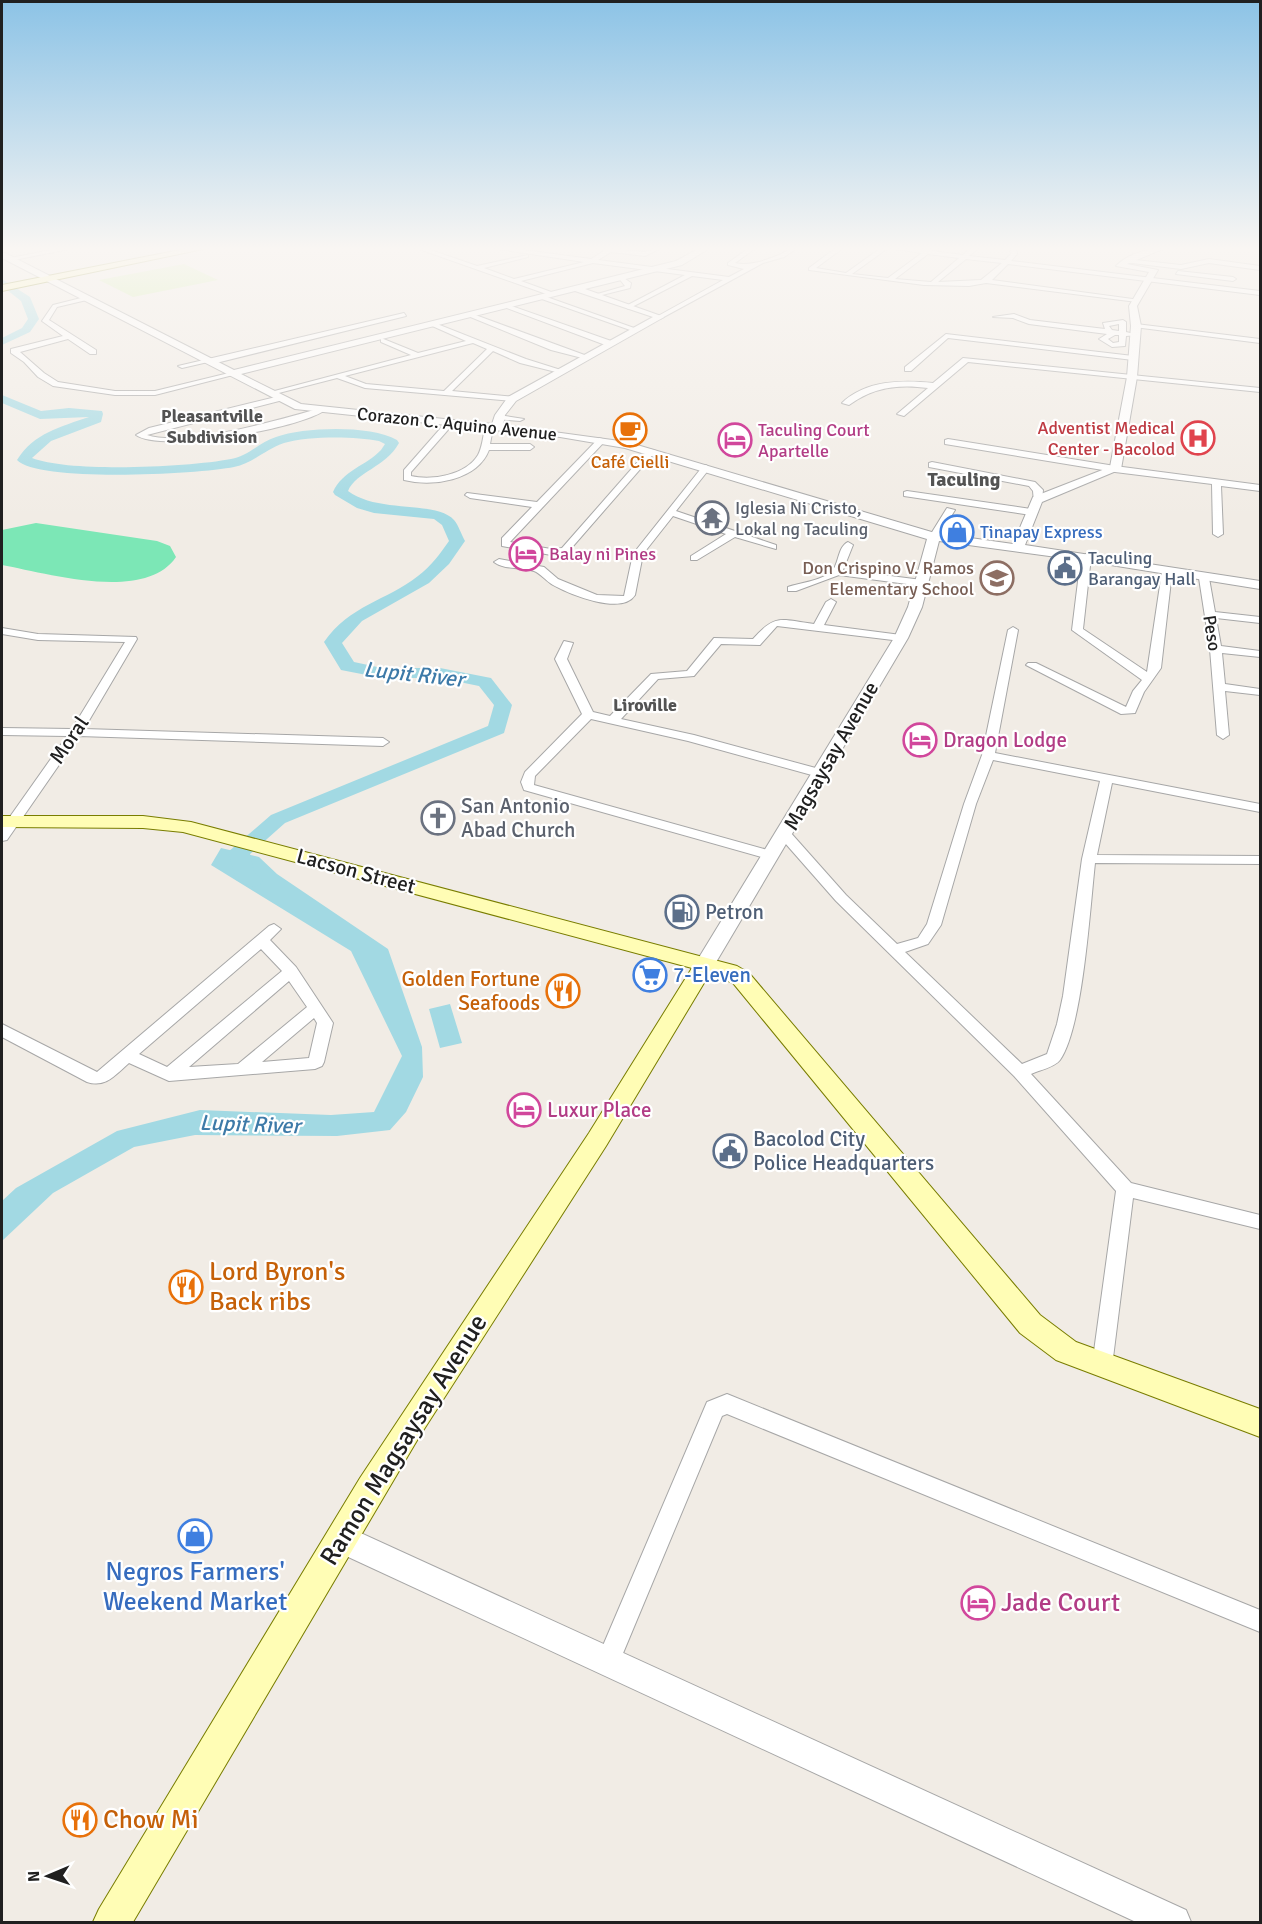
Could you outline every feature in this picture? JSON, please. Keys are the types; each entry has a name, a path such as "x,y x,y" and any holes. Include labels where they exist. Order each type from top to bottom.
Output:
{"main road":[{"name":"Lacson Street","path":"5,827 163,822 295,854 536,921 730,971 741,978 1030,1324 1066,1351 1260,1423"},
{"name":"Ramon Magsaysay Avenue","path":"112,1923 409,1427 655,1050 705,964"}],"street":[{"path":"65,338 14,351 27,360 41,375 56,384 115,393 155,393 377,338"},
{"path":"69,338 93,352"},
{"name":"Corazon C. Aquino Avenue","path":"165,338 299,407 450,423 495,425 602,440 652,451 934,537 1086,557 1204,578 1260,585"},
{"path":"182,366 308,338"},
{"path":"465,338 523,361 560,371"},
{"path":"528,338 586,357"},
{"path":"594,338 611,344"},
{"path":"450,423 407,472 407,478 428,480 461,471 479,460 495,425 513,399 622,338"},
{"path":"908,369 944,338"},
{"path":"961,338 1133,358"},
{"path":"1104,338 1112,345 1122,344 1127,338"},
{"path":"1115,469 1131,377 1132,338"},
{"path":"1219,338 1260,341"},
{"path":"384,340 417,355"},
{"path":"321,410 288,422 220,435 164,440 143,439 140,435 337,376 473,341"},
{"path":"446,393 491,349"},
{"path":"901,414 978,351"},
{"path":"966,360 1260,390"},
{"path":"337,376 357,384 513,399"},
{"path":"846,403 861,391 875,387 907,383 935,386"},
{"path":"495,425 520,419"},
{"path":"602,440 505,540 505,544 551,552 565,550 652,451"},
{"path":"948,442 1115,469 1260,488"},
{"path":"484,447 530,447"},
{"path":"932,465 994,473 1032,484 1038,490 1037,500 1018,548"},
{"path":"499,562 540,569 542,574 562,586 610,602 622,601 631,594 633,568 639,554 706,468"},
{"path":"1037,500 1115,469"},
{"path":"1216,482 1218,534"},
{"path":"907,494 1031,512"},
{"path":"470,495 539,505"},
{"path":"934,537 950,510"},
{"path":"672,513 773,547"},
{"path":"694,558 734,534"},
{"name":"Magsaysay Avenue","path":"705,964 770,855 785,835 819,773 901,638 922,584 934,537"},
{"path":"792,589 830,577 837,572 848,545"},
{"path":"1086,557 1077,630 1149,679"},
{"path":"837,572 922,584"},
{"path":"1032,665 1125,711 1131,710 1139,691 1155,668 1167,572"},
{"name":"Peso","path":"1204,578 1216,649 1223,735"},
{"path":"818,627 831,602"},
{"path":"1209,614 1260,620"},
{"path":"613,720 656,676 690,674 718,640 756,643 775,624 901,638"},
{"path":"895,951 923,940 934,925 973,794 988,755 1013,630"},
{"name":"Moral","path":"2,631 38,637 132,639 76,732 5,827"},
{"path":"568,643 561,659 588,715"},
{"path":"1216,649 1260,654"},
{"path":"1218,687 1260,692"},
{"path":"588,715 819,773"},
{"path":"588,715 529,775 527,782 529,787 770,855"},
{"path":"2,731 184,734 383,742"},
{"path":"988,755 1260,808"},
{"path":"1020,1072 1053,1058 1060,1046 1068,1009 1089,859 1107,777"},
{"path":"785,835 841,898 1020,1072 1125,1189 1260,1222"},
{"path":"1089,859 1260,860"},
{"path":"2,1030 93,1078 105,1076 274,929"},
{"path":"128,1056 169,1074 309,1065 316,1062 326,1029 325,1023 291,971 262,940"},
{"path":"169,1074 291,971"},
{"path":"242,1070 316,1008"},
{"path":"1102,1366 1125,1189"},
{"path":"608,1662 714,1409 727,1404 1260,1621"},
{"path":"341,1539 1174,1923"}],"green space":[{"path":"36,523 157,541 170,546 176,557 161,571 142,579 119,582 68,578 2,565 2,530"}],"water":[{"path":"221,848 259,857 277,874 388,949 422,1047 423,1077 406,1112 390,1130 337,1136 195,1135 134,1147 53,1193 2,1241 2,1201 16,1188 117,1131 200,1110 331,1115 374,1112 402,1056 351,951 211,865"},
{"path":"450,1004 462,1043 440,1048 429,1009"}],"waterway":[{"name":"Lupit River","path":"2,342 10,338"},
{"name":"Lupit River","path":"2,399 40,415 69,412 97,414 96,419 46,438 37,444 24,460 38,465 61,468 125,470 216,465 240,461 282,439 340,434 384,438 392,443 387,452 349,479 340,492 350,500 374,509 438,515 448,523 457,541 443,561 423,580 356,617 333,642 347,666 382,673 440,673 485,682 503,705 497,729 405,769 339,793 278,819 239,852 244,875 252,880"}],"place":[{"name":"Café Cielli","path":"630,430"},
{"name":"Adventist Medical Center - Bacolod","path":"1198,438"},
{"name":"Taculing Court Apartelle","path":"735,440"},
{"name":"Iglesia Ni Cristo, Lokal ng Taculing","path":"712,518"},
{"name":"Tinapay Express","path":"957,532"},
{"name":"Balay ni Pines","path":"526,554"},
{"name":"Taculing Barangay Hall","path":"1065,568"},
{"name":"Don Crispino V. Ramos Elementary School","path":"997,578"},
{"name":"Dragon Lodge","path":"920,740"},
{"name":"San Antonio Abad Church","path":"438,818"},
{"name":"Petron","path":"682,912"},
{"name":"7-Eleven","path":"650,975"},
{"name":"Golden Fortune Seafoods","path":"563,991"},
{"name":"Luxur Place","path":"524,1110"},
{"name":"Bacolod City Police Headquarters","path":"730,1151"},
{"name":"Lord Byron's Back ribs","path":"186,1287"},
{"name":"Negros Farmers' Weekend Market","path":"195,1536"},
{"name":"Jade Court","path":"978,1603"},
{"name":"Chow Mi","path":"80,1820"}],"district":[{"name":"Pleasantville Subdivision","path":"212,426"},
{"name":"Taculing","path":"964,479"},
{"name":"Liroville","path":"645,705"}]}
